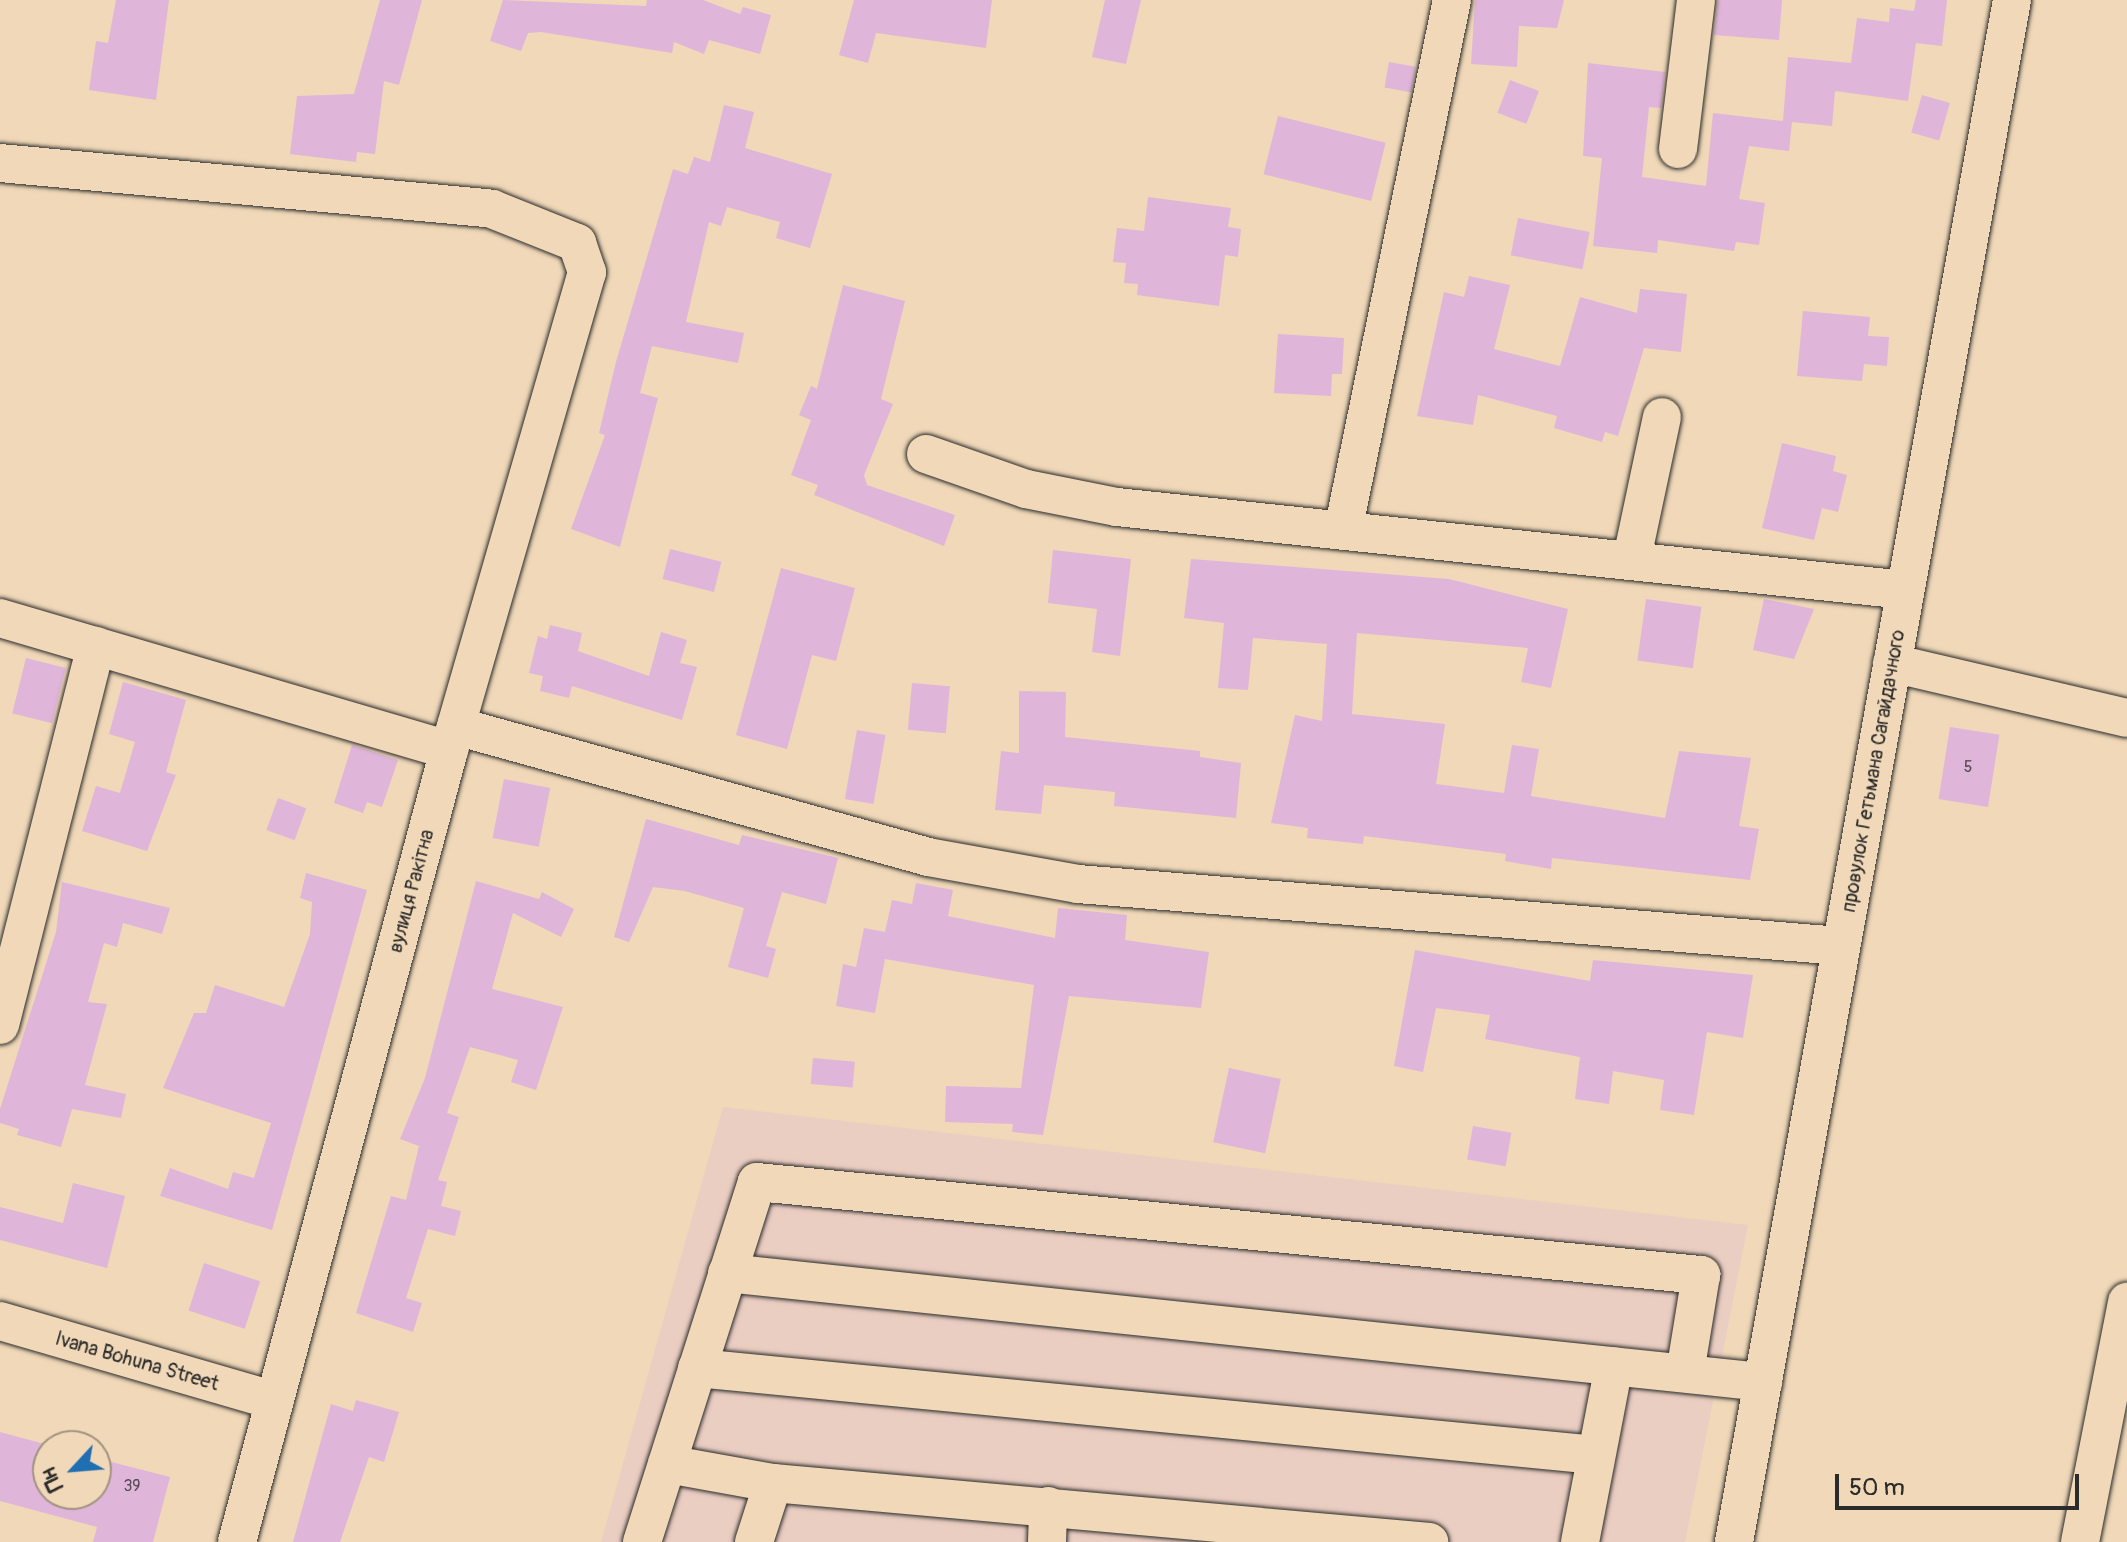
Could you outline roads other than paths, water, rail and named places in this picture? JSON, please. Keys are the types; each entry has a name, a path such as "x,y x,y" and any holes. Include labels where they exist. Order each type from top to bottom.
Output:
{"street":[{"path":"1344,526 1452,0"},
{"path":"1678,149 1696,0"},
{"name":"провулок Гетьмана Сагайдачного","path":"1734,1542 2012,0"},
{"name":"вулиця Ракітна","path":"0,163 492,209 577,243 587,272 453,738 237,1542"},
{"path":"1632,558 1662,417"},
{"path":"926,454 1026,489 1117,507 1344,526 1905,590"},
{"path":"0,618 96,646 453,738 928,857 1078,884 1841,946"},
{"path":"0,1025 96,646"},
{"path":"1892,663 2127,718"},
{"path":"642,1542 757,1182 1701,1275 1685,1373"},
{"path":"727,1273 1763,1382"},
{"path":"2080,1542 2127,1302"},
{"name":"Ivana Bohuna Street","path":"0,1321 275,1401"},
{"path":"1580,1542 1614,1366"},
{"path":"697,1368 1596,1455"},
{"path":"667,1464 1048,1524 1429,1542"},
{"path":"754,1542 773,1483"}]}
